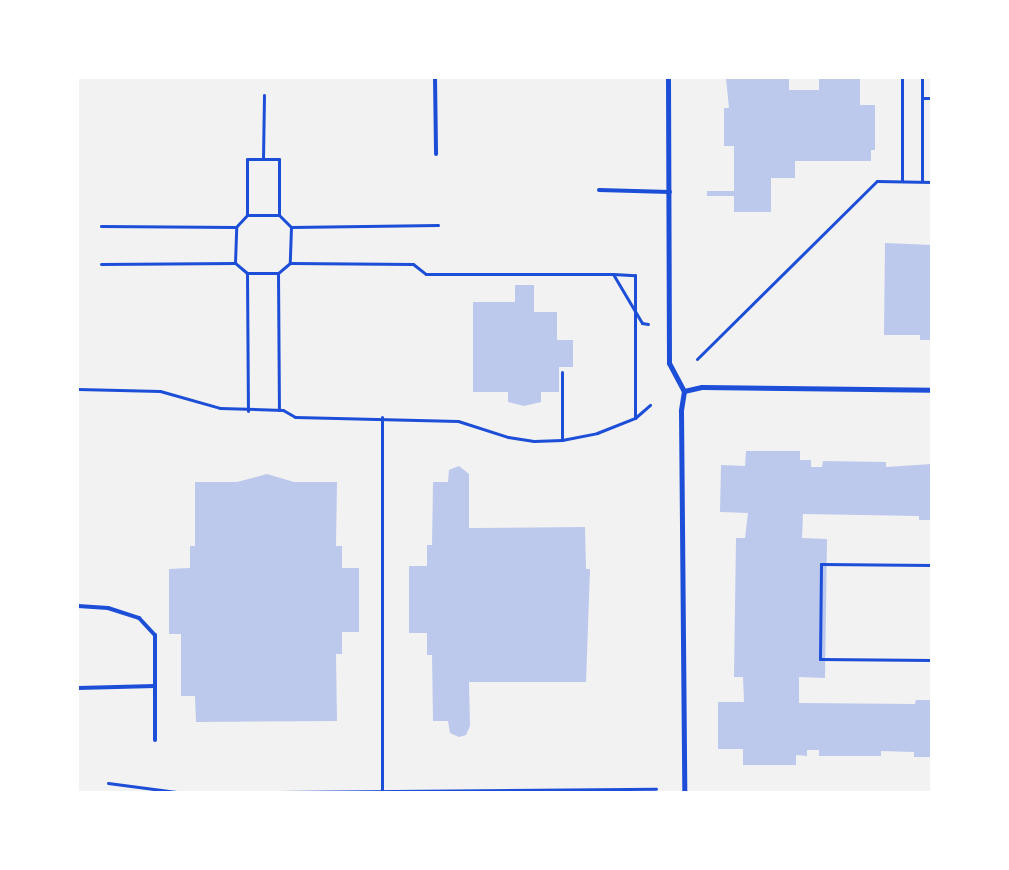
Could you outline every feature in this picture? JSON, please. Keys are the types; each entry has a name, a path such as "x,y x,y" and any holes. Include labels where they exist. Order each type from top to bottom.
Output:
{"street":[{"path":"668,78 670,192 669,363 684,391 682,411 684,792"},
{"path":"684,391 702,387 932,390"}],"lane":[{"path":"435,78 436,154"},
{"path":"599,190 670,192"},
{"path":"78,606 108,608 139,618 155,635 155,740"},
{"path":"78,688 155,686"}],"path":[{"path":"902,78 902,182"},
{"path":"922,78 922,182"},
{"path":"263,159 264,95"},
{"path":"922,98 932,98"},
{"path":"235,263 236,226 248,214 248,159 279,159 278,215"},
{"path":"697,359 878,182 932,182"},
{"path":"248,214 278,215 291,227 438,225"},
{"path":"102,226 236,226"},
{"path":"290,263 291,227"},
{"path":"101,264 235,263 248,273 278,273 290,263 413,264 426,274 635,275 635,418"},
{"path":"248,273 248,411"},
{"path":"278,273 279,410"},
{"path":"613,274 642,323 648,324"},
{"path":"562,372 562,440"},
{"path":"78,389 160,391 220,408 248,411 279,410 295,417 458,421 508,437 562,440 597,433 635,418 650,406"},
{"path":"382,418 382,792"},
{"path":"932,565 821,564 820,659 932,660"},
{"path":"108,784 176,792"},
{"path":"279,792 656,789"}],"building":[{"path":"726,78 789,78 789,90 819,90 819,78 860,78 860,105 875,105 875,150 871,150 871,161 795,161 795,178 771,178 771,212 734,212 734,196 707,196 707,191 734,191 734,146 724,146 724,108 729,108"},
{"path":"885,243 932,245 932,340 920,340 920,335 884,335"},
{"path":"515,285 534,285 534,312 557,312 557,340 573,340 573,367 559,367 559,392 541,392 541,402 524,406 508,402 508,392 473,392 473,302 515,302"},
{"path":"746,451 800,451 800,460 811,460 811,467 822,467 823,461 886,462 886,467 932,464 932,520 919,520 919,516 803,514 802,538 827,539 825,678 799,677 799,703 915,704 916,700 932,700 932,757 914,757 914,752 881,751 881,756 819,756 819,750 807,750 807,756 796,755 796,765 743,765 743,749 718,749 718,702 744,702 743,677 734,677 736,538 745,538 748,513 720,512 721,465 745,466"},
{"path":"459,466 469,474 469,528 585,527 586,569 590,569 586,682 469,682 470,726 466,735 459,737 450,733 448,721 433,721 432,655 427,655 427,633 409,633 409,566 427,566 427,545 432,545 433,482 448,482 449,470"},
{"path":"267,474 294,482 337,482 336,546 342,546 342,568 359,568 359,632 342,632 342,654 336,654 337,721 196,722 195,696 181,696 181,634 169,634 169,569 190,568 190,546 195,546 195,482 237,482"}]}
